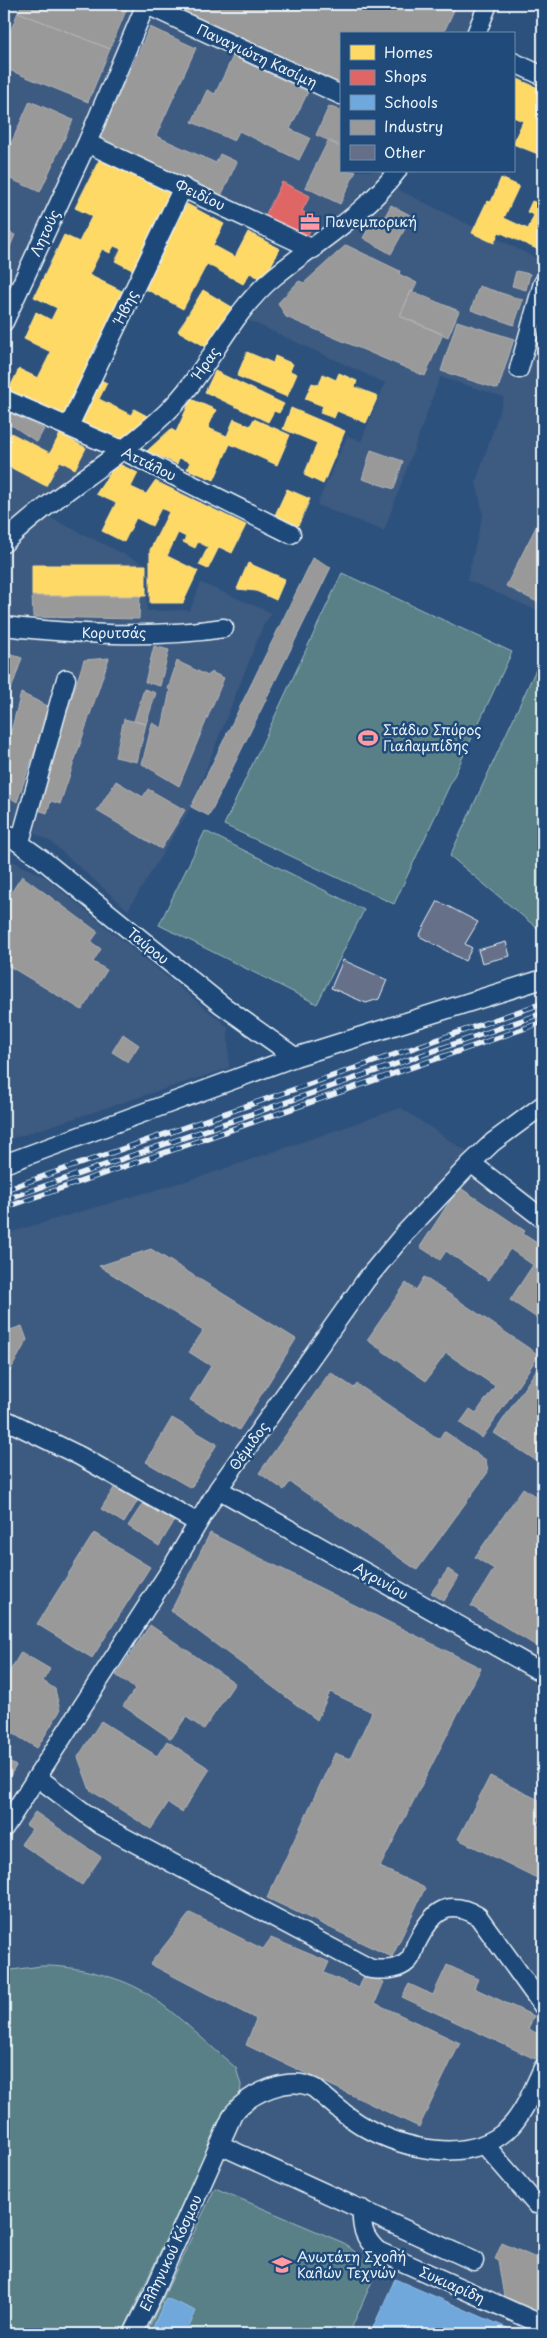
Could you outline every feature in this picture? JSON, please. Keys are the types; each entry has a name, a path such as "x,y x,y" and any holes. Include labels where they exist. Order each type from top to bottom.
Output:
{"street":[{"name":"Παναγιώτη Κασίμη","path":"146,4 340,95"},
{"name":"Λητούς","path":"4,322 87,143 146,4"},
{"path":"477,32 488,4"},
{"path":"514,62 543,76"},
{"name":"Φειδίου","path":"87,143 313,249"},
{"name":"Ήρας","path":"4,543 22,525 124,451 167,412 187,390 252,299 274,277 313,249 383,189 397,172"},
{"name":"Ήβης","path":"69,426 183,187"},
{"path":"519,369 543,283"},
{"name":"Αττάλου","path":"4,399 124,451 292,534"},
{"name":"Κορυτσάς","path":"4,626 73,633 192,633 224,628"},
{"path":"20,842 66,679"},
{"name":"Ταύρου","path":"4,832 20,842 222,1005 295,1057"},
{"path":"4,1164 295,1057 543,979"},
{"name":"Θέμιδος","path":"4,1828 171,1569 218,1489 366,1280 404,1234 471,1163 493,1142 543,1104"},
{"path":"471,1163 543,1218"},
{"path":"4,1419 72,1451 198,1523"},
{"name":"Αγρινίου","path":"218,1489 543,1674"},
{"path":"37,1777 101,1825 371,1969 389,1970 408,1962 433,1917 447,1907 463,1908 478,1916 543,2006"},
{"name":"Ελληνικού Κόσμου","path":"133,2334 233,2114 243,2103 274,2088 294,2084 314,2088 362,2125 403,2142 443,2150 466,2149 484,2144 507,2130 520,2116 543,2068"},
{"path":"484,2144 536,2204"},
{"path":"220,2145 474,2261"},
{"name":"Συκιαρίδη","path":"362,2209 361,2225 366,2240 378,2251 543,2326"}],"shaded area":[{"path":"4,4 477,4 465,32 340,32 340,172 383,172 347,208 302,244 85,138 4,313"},
{"path":"395,188 540,260 543,252 543,613 467,580 483,514 476,482 504,397 440,377 384,531 317,505 347,436 361,441 385,383 248,320 271,294 359,222"},
{"path":"4,404 108,453 34,510 146,565 147,611 190,610 201,583 272,613 263,626 191,807 128,910 51,842 4,817"},
{"path":"4,857 45,877 228,1027 229,1068 4,1141"},
{"path":"401,1108 543,1202 543,2334 4,2334 4,1234 203,1176"}],"green space":[{"name":"Στάδιο Σπύρος Γιαλαμπίδης","path":"342,573 512,652 394,904 224,825"},
{"path":"543,654 543,933 450,856"},
{"path":"205,831 364,910 317,1004 159,925"},
{"path":"54,1966 98,1973 140,1989 173,2013 236,2068 241,2085 240,2098 195,2176 122,2334 4,2334 4,1971"},
{"name":"Ανωτάτη Σχολή Καλών Τεχνών","path":"215,2188 344,2243 365,2260 379,2265 349,2334 146,2334"}],"building: Homes":[{"path":"514,77 543,90 543,156 514,144 523,121 514,117"},
{"path":"100,158 175,194 136,272 115,261 121,249 114,246 110,253 102,249 89,275 124,292 64,417 8,391 19,369 38,378 51,352 24,339 36,312 51,320 57,308 34,297 64,235 79,242 92,216 75,208"},
{"path":"501,178 519,186 504,218 528,229 534,215 527,212 532,201 543,205 543,240 539,250 499,232 494,243 472,233 487,201 491,202"},
{"path":"187,204 224,224 213,245 235,257 248,232 280,249 263,280 250,273 243,284 207,264 183,309 142,287"},
{"path":"203,290 232,307 208,348 178,331"},
{"path":"247,352 273,363 275,356 293,364 290,371 297,374 287,397 237,376"},
{"path":"215,371 284,404 279,413 274,411 268,422 205,392"},
{"path":"339,373 357,381 355,387 378,396 366,423 337,411 334,418 320,413 323,406 305,399 312,383 319,385 323,374 336,380"},
{"path":"99,379 107,383 99,399 131,415 134,409 151,418 121,445 77,422"},
{"path":"191,399 216,410 208,428 227,436 234,419 250,426 254,419 290,435 277,465 230,444 214,480 187,469 190,462 179,458 177,464 147,451 171,429 176,432"},
{"path":"291,408 345,431 323,484 304,475 317,443 283,429"},
{"path":"11,433 50,453 60,434 86,448 75,469 60,461 46,486 4,464 4,447"},
{"path":"117,463 138,473 131,487 146,494 155,481 246,525 232,553 219,547 208,569 199,565 208,547 198,542 195,548 183,542 186,537 178,533 167,556 198,571 183,603 150,603 150,550 169,512 161,508 152,526 136,518 124,542 102,531 116,503 96,494"},
{"path":"287,489 310,499 298,526 275,515"},
{"path":"248,563 285,579 276,600 256,591 237,589"},
{"path":"32,565 146,565 146,596 32,596"}],"building: Shops":[{"path":"282,182 310,196 302,211 316,219 306,238 265,216"}],"building: Schools":[{"path":"395,2279 521,2334 370,2334"},
{"path":"166,2298 196,2311 186,2334 150,2334"}],"building: Industry":[{"path":"22,4 122,4 128,6 110,49 18,12"},
{"path":"156,4 351,4 361,8 363,4 446,4 455,8 444,32 340,32 340,89"},
{"path":"18,12 110,49 88,102 4,68 4,47"},
{"path":"150,27 196,48 156,136 216,163 220,154 237,162 221,196 98,140"},
{"path":"233,56 308,92 290,129 310,138 299,160 239,131 234,141 192,122 207,90 215,94"},
{"path":"30,101 73,120 40,192 4,176 4,159"},
{"path":"329,106 340,111 340,146 316,135"},
{"path":"328,141 340,147 340,172 356,172 340,204 305,187"},
{"path":"391,205 412,216 391,254 363,238 375,216 383,220"},
{"path":"4,230 15,235 4,261"},
{"path":"346,245 400,271 399,274 417,283 413,291 411,291 400,316 443,334 425,376 286,317 278,303 299,281 304,283"},
{"path":"516,271 530,274 526,290 512,286"},
{"path":"479,286 523,300 514,325 471,310"},
{"path":"411,291 459,311 448,337 400,316"},
{"path":"457,321 514,339 498,389 441,371"},
{"path":"4,410 44,429 37,442 13,426 4,425"},
{"path":"371,450 403,461 394,489 362,479"},
{"path":"540,519 543,521 543,605 506,586"},
{"path":"313,558 331,567 209,816 191,807"},
{"path":"32,596 140,596 139,619 33,617"},
{"path":"154,646 169,650 160,686 145,682"},
{"path":"4,652 22,658 12,687 4,685"},
{"path":"109,658 60,804 51,801 47,813 35,809 84,660"},
{"path":"177,661 208,676 211,672 224,678 179,786 142,764 152,723 162,728 170,690 168,689"},
{"path":"144,689 156,693 146,724 134,721"},
{"path":"21,693 50,707 17,802 4,794 4,758"},
{"path":"124,719 146,724 137,762 115,757"},
{"path":"116,781 143,797 148,789 185,810 161,849 97,811"},
{"path":"22,876 98,932 91,942 101,949 93,962 107,970 82,1010 4,963 4,897 7,899"},
{"path":"123,1034 139,1045 128,1062 112,1052"},
{"path":"459,1187 525,1231 523,1234 540,1245 541,1242 543,1243 543,1322 510,1300 533,1265 510,1249 489,1280 446,1251 440,1260 420,1247"},
{"path":"151,1249 296,1339 239,1430 190,1400 211,1366 189,1352 203,1331 99,1266"},
{"path":"424,1277 539,1355 482,1438 460,1423 470,1409 476,1413 495,1386 446,1353 426,1381 367,1340 406,1283 416,1290"},
{"path":"22,1326 27,1340 4,1382 4,1332"},
{"path":"543,1360 543,1465 494,1433"},
{"path":"330,1372 354,1388 357,1384 439,1439 444,1431 486,1460 488,1472 417,1570 290,1482 284,1490 259,1473"},
{"path":"172,1418 217,1444 191,1488 146,1462"},
{"path":"117,1483 140,1497 124,1523 101,1509"},
{"path":"523,1488 543,1501 543,1511 540,1515 543,1517 543,1650 471,1606 494,1569 475,1557"},
{"path":"145,1500 175,1520 159,1546 128,1526"},
{"path":"94,1533 150,1567 92,1658 37,1624"},
{"path":"210,1533 481,1668 380,1867 425,1888 392,1957 267,1898 335,1753 350,1759 372,1712 330,1692 317,1720 171,1611"},
{"path":"448,1569 459,1577 444,1601 431,1593"},
{"path":"150,1625 235,1683 204,1729 186,1717 171,1739 123,1706 135,1689 116,1675"},
{"path":"21,1652 50,1669 43,1681 55,1689 60,1711 37,1748 4,1728 4,1681"},
{"path":"101,1721 157,1756 167,1741 210,1769 182,1812 168,1803 151,1829 90,1790 78,1757"},
{"path":"4,1759 16,1766 5,1784 4,1784"},
{"path":"490,1776 543,1802 543,1811 537,1825 543,1828 543,1881 458,1839"},
{"path":"35,1812 101,1857 82,1885 21,1844 32,1829 26,1825"},
{"path":"190,1913 263,1949 271,1938 329,1962 324,1973 359,1988 365,1973 384,1982 375,2003 460,2043 419,2127 246,2045 256,2019 150,1964"},
{"path":"447,1965 478,1979 474,1988 534,2016 528,2029 543,2036 535,2059 402,1997 409,1984 433,1995"},
{"path":"502,2243 543,2261 543,2314 504,2297 498,2260 495,2259"}],"building: Other":[{"path":"438,901 478,922 465,944 472,948 465,961 419,936"},
{"path":"506,942 510,956 482,963 478,950"},
{"path":"343,960 387,980 379,999 366,1003 331,988"}],"railway":[{"path":"4,1190 543,1003"},
{"path":"4,1200 543,1013"},
{"path":"4,1208 543,1022"}],"place":[{"name":"Πανεμπορική","path":"310,222"},
{"name":"Στάδιο Σπύρος Γιαλαμπίδης","path":"368,738"},
{"name":"Ανωτάτη Σχολή Καλών Τεχνών","path":"282,2265"}]}
